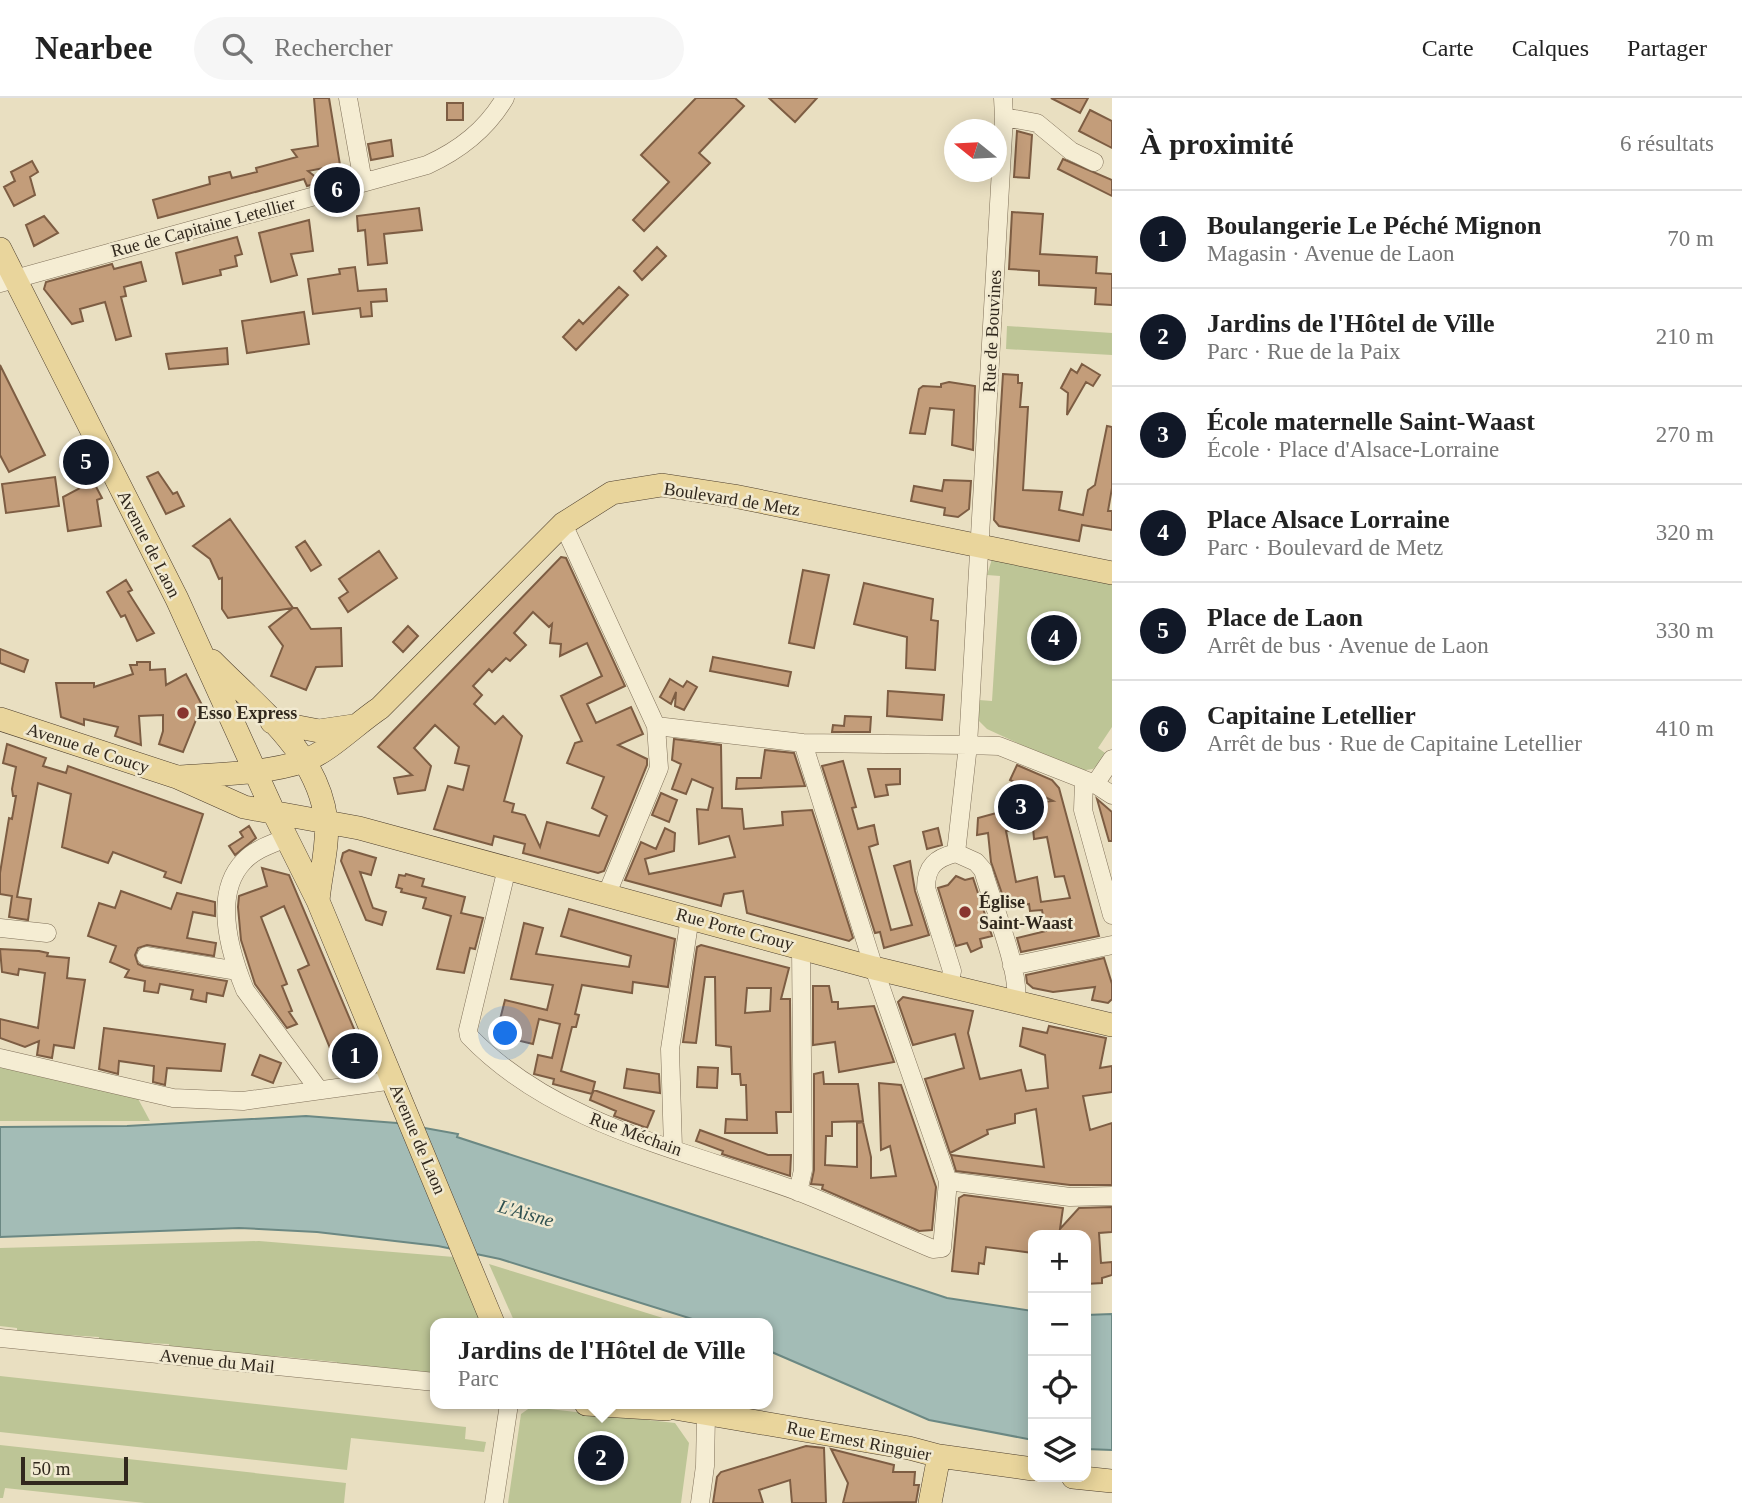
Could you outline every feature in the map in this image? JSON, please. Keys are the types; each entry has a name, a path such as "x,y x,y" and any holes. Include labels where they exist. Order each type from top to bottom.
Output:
{"main road":[{"name":"Avenue de Laon","path":"0,249 8,281 202,652 254,771 318,901 491,1318"},
{"name":"Boulevard de Metz","path":"177,777 254,771 305,760 329,747 353,726 380,708 563,524 612,493 662,485 734,496 1112,573"},
{"path":"202,652 305,760 319,791 326,822 318,901"},
{"path":"271,722 319,731 353,726"},
{"name":"Avenue de Coucy","path":"1,726 177,777 236,804 274,813"},
{"path":"218,774 239,736"},
{"name":"Rue Porte Crouy","path":"274,813 359,828 874,968 1112,1025"},
{"name":"Avenue de Laon","path":"485,1300 499,1318"},
{"name":"Rue Ernest Ringuier","path":"675,1409 752,1420 939,1456 1028,1468"},
{"path":"930,1503 939,1456"},
{"path":"1091,1479 1112,1481"}],"street":[{"path":"348,98 363,182"},
{"name":"Rue de Capitaine Letellier","path":"8,281 427,164 452,154 480,131 505,98"},
{"name":"Rue de Bouvines","path":"956,853 968,745 981,545 1004,107 1037,123 1071,151 1094,162"},
{"path":"563,524 656,726 659,768 606,896"},
{"path":"656,726 803,743 999,746 1089,782 1112,795"},
{"path":"803,743 874,968 948,1181 1070,1197 1112,1196"},
{"path":"1112,759 1089,782 1083,810 1112,915"},
{"path":"286,838 256,851 243,862 234,875 226,916 238,971 245,989 320,1090"},
{"path":"949,985 952,971 926,888 926,877 929,867 937,860 956,853 975,862 982,870 1012,965 1017,988 1016,1000"},
{"name":"Rue Méchain","path":"507,868 468,1030 469,1036 498,1063 540,1092 604,1124 798,1192 933,1249 942,1248 948,1181"},
{"path":"673,1148 670,1049 690,916"},
{"path":"0,928 47,933"},
{"path":"1012,965 1112,945"},
{"path":"798,1192 803,1170 801,947"},
{"path":"146,956 238,971"},
{"path":"0,1058 173,1098 243,1101 320,1090 396,1085"},
{"name":"Avenue du Mail","path":"0,1338 430,1381"},
{"path":"494,1503 508,1409"},
{"path":"700,1503 705,1466 706,1415"}],"green space":[{"path":"1007,326 1112,333 1112,355 1006,349"},
{"path":"992,559 1112,576 1112,727 1098,748 1108,755 1093,769 1078,771 987,729 979,721 979,700 992,701 1000,576 987,575"},
{"path":"0,1065 136,1095 150,1121 0,1121"},
{"path":"259,1241 454,1257 480,1318 430,1318 430,1376 337,1367 337,1362 275,1356 274,1360 169,1348 169,1344 99,1341 99,1337 17,1332 17,1328 0,1326 0,1248"},
{"path":"489,1264 663,1318 513,1318"},
{"path":"0,1376 466,1427 465,1439 486,1442 484,1452 351,1438 347,1470 0,1432"},
{"path":"528,1409 549,1409 675,1423 689,1443 681,1503 508,1503 521,1414"},
{"path":"0,1445 346,1483 344,1503 145,1503 5,1488 3,1498 0,1498"}],"water":[{"name":"L'Aisne","path":"306,1116 397,1123 458,1134 457,1137 947,1298 1028,1310 1028,1439 929,1420 773,1353 773,1318 689,1318 500,1259 438,1246 317,1232 239,1228 0,1237 0,1127 127,1126"},
{"path":"1112,1314 1112,1450 1091,1449 1091,1315"}],"building":[{"path":"314,98 329,98 340,165 308,171 322,182 307,186 304,179 158,218 153,200 210,184 209,177 230,172 232,178 257,172 256,168 297,157 292,150 318,146"},
{"path":"696,98 735,98 744,106 699,153 710,163 644,231 633,220 669,182 641,155"},
{"path":"769,98 817,98 795,122"},
{"path":"1051,98 1088,98 1080,113"},
{"path":"447,103 463,103 463,120 447,120"},
{"path":"1090,110 1112,121 1112,148 1079,131"},
{"path":"1017,131 1032,135 1029,178 1014,177"},
{"path":"391,140 393,156 371,160 368,144"},
{"path":"1063,159 1112,180 1112,196 1058,169"},
{"path":"32,161 38,172 30,177 35,195 14,206 4,187 15,181 11,172"},
{"path":"419,208 422,230 384,234 387,263 368,265 365,230 358,231 357,216"},
{"path":"1012,212 1043,214 1040,254 1097,257 1096,273 1112,274 1112,305 1095,304 1096,288 1039,285 1039,271 1009,269"},
{"path":"44,216 58,233 34,246 26,225"},
{"path":"309,220 313,251 291,254 297,275 271,282 259,233"},
{"path":"237,237 242,254 235,256 237,266 220,270 221,275 183,284 176,253"},
{"path":"657,247 666,256 642,280 634,271"},
{"path":"141,262 146,281 124,287 126,296 121,297 131,336 116,340 105,302 80,309 83,321 72,324 44,289 46,282 112,264 114,269"},
{"path":"355,267 358,291 386,289 387,301 371,302 372,316 361,317 360,308 313,314 308,279 340,274 339,269"},
{"path":"619,287 628,295 576,350 563,337 579,320 583,324"},
{"path":"304,312 309,344 247,353 242,321"},
{"path":"227,348 228,364 169,369 166,354"},
{"path":"1082,364 1100,375 1093,386 1086,382 1067,415 1068,393 1061,388 1071,369 1077,373"},
{"path":"0,365 45,455 9,472 0,455"},
{"path":"1003,374 1018,375 1018,383 1022,383 1020,407 1028,407 1023,490 1062,492 1059,510 1083,515 1088,490 1095,485 1107,426 1112,427 1112,488 1108,511 1112,511 1112,530 1082,525 1079,541 999,526 994,520"},
{"path":"949,382 975,386 973,450 952,445 954,410 930,408 925,434 910,433 919,389 923,386 941,387 941,384"},
{"path":"158,472 173,494 177,492 184,506 166,514 147,477"},
{"path":"55,477 59,506 6,513 2,484"},
{"path":"944,480 971,481 969,509 958,517 944,515 945,508 911,501 914,486 942,491"},
{"path":"93,481 102,498 97,500 101,526 68,531 63,497"},
{"path":"230,519 293,608 228,618 222,609 222,578 219,579 210,559 193,546"},
{"path":"305,541 321,565 311,571 296,547"},
{"path":"379,551 397,578 348,612 339,598 348,592 339,579"},
{"path":"561,557 566,558 625,686 587,704 596,723 631,707 643,734 618,745 647,759 647,765 604,871 598,873 523,853 525,844 494,836 492,845 434,829 448,786 463,790 469,766 455,763 459,747 435,725 414,748 431,766 425,790 398,794 394,778 412,775 378,747","holes":["533,612 549,627 552,624 550,643 561,644 560,656 587,643 602,676 561,696 582,741 575,743 567,763 604,777 592,808 607,816 599,836 547,822 540,847 525,815 512,812 514,804 504,801 522,736 503,716 495,724 474,704 482,695 473,686 489,669 492,672 506,658 510,661 526,645 514,633"]},
{"path":"803,570 829,575 814,648 789,643"},
{"path":"126,580 132,590 128,592 154,633 137,641 125,615 121,617 107,592"},
{"path":"864,583 933,599 931,620 938,621 935,670 906,668 907,637 854,624"},
{"path":"293,608 297,608 311,629 341,628 342,666 316,667 306,690 271,676 283,646 269,627"},
{"path":"408,626 418,636 403,652 393,642"},
{"path":"0,649 28,660 24,672 0,663"},
{"path":"713,657 791,672 788,686 710,671"},
{"path":"137,662 150,662 150,670 165,669 166,685 186,674 202,705 183,752 159,744 163,731 163,715 139,716 141,745 115,736 118,727 84,719 84,725 61,717 56,683 94,683 94,687 133,674 130,665 137,665"},
{"path":"670,679 683,687 687,681 697,687 684,710 675,706 676,692 671,704 660,697"},
{"path":"888,691 944,695 942,720 887,716"},
{"path":"845,716 871,717 870,732 832,732 833,725 844,726"},
{"path":"674,739 721,745 722,808 742,809 744,829 783,825 782,812 812,810 853,938 849,941 747,913 743,891 724,894 721,906 625,880 641,842 656,849 665,828 675,833 674,851 645,859 649,874 735,857 729,836 699,844 697,809 708,810 713,788 692,779 686,794 672,789 681,764 672,760"},
{"path":"7,744 46,758 43,766 66,773 68,766 203,814 181,883 164,877 166,872 113,852 108,863 62,847 71,794 38,783 17,897 31,899 28,920 9,917 12,896 0,894 0,873 9,818 12,819 16,796 13,796 12,789 16,767 3,763"},
{"path":"765,750 794,753 805,786 736,789 737,778 761,778"},
{"path":"843,761 856,807 852,808 858,829 874,825 878,844 869,847 891,930 912,925 894,866 910,861 915,891 929,935 884,948 880,932 875,933 822,766"},
{"path":"1017,765 1052,780 1059,788 1099,936 1021,952 1017,938 1046,931 1042,910 1030,911 1029,904 1007,908 991,862 988,833 977,835 978,818 1011,809 1010,806 1053,801 1010,780","holes":["1033,827 1034,839 1047,837 1055,877 1064,876 1070,898 1041,902 1037,877 1016,882 1006,831"]},
{"path":"868,769 900,769 900,784 886,785 888,795 875,797"},
{"path":"661,793 677,800 669,822 652,815"},
{"path":"1097,799 1112,812 1112,841 1109,841"},
{"path":"249,826 256,838 235,855 229,846 243,837 240,832"},
{"path":"938,828 942,845 927,849 923,832"},
{"path":"349,850 376,858 371,875 360,872 373,908 386,912 382,925 366,920 341,861 343,853"},
{"path":"262,868 289,875 368,1062 368,1072 347,1075 337,1051 332,1053 298,970 309,965 284,906 261,917 287,984 282,986 292,1011 289,1012 297,1024 287,1028 255,984 241,940 238,907 239,896 267,886"},
{"path":"399,875 424,879 422,886 465,897 461,913 483,918 475,949 470,948 464,973 437,969 451,916 423,908 426,898 401,892 402,889 396,887"},
{"name":"Église Saint-Waast","path":"956,876 965,880 973,878 992,936 980,939 982,947 971,952 967,943 956,946 938,888 948,885"},
{"path":"121,891 171,909 177,893 215,902 215,916 193,912 187,938 216,943 214,956 147,945 138,948 135,955 138,964 144,967 227,981 223,996 207,993 206,1002 191,999 193,990 160,984 158,993 144,991 145,981 125,977 129,970 110,962 116,946 88,936 99,903 115,908"},
{"path":"569,909 675,939 668,987 633,982 632,993 582,985 575,1014 579,1015 576,1027 572,1027 561,1071 595,1082 592,1094 553,1084 554,1079 534,1074 538,1055 552,1058 560,1024 539,1019 533,1044 496,1035 505,1000 547,1010 553,985 511,979 524,923 543,928 536,954 629,967 631,956 561,936"},
{"path":"701,945 789,968 781,999 790,999 791,1112 776,1112 777,1133 725,1133 726,1119 747,1120 746,1085 741,1085 740,1074 732,1074 731,1047 716,1045 715,977 705,977 696,1043 683,1042 697,947","holes":["747,988 771,988 770,1011 745,1013"]},
{"path":"0,949 39,951 48,953 47,956 69,958 67,978 85,980 74,1048 54,1045 52,1058 37,1055 39,1041 25,1047 0,1038 0,1019 38,1028 45,973 19,969 18,975 2,972"},
{"path":"1104,958 1112,984 1112,999 1108,1003 1092,1000 1095,987 1053,992 1033,988 1027,983 1026,975"},
{"path":"813,986 829,986 832,1002 838,1002 838,1009 874,1006 894,1062 839,1072 835,1042 813,1045"},
{"path":"903,997 973,1011 968,1033 980,1079 1021,1070 1026,1091 1048,1088 1045,1055 1020,1046 1023,1028 1047,1033 1049,1026 1106,1038 1100,1068 1112,1066 1112,1092 1083,1096 1090,1130 1112,1123 1112,1185 1070,1185 956,1171 951,1155 1044,1167 1036,1109 1015,1114 1015,1123 987,1130 988,1134 950,1153 925,1079 964,1068 955,1034 913,1045 898,1002"},
{"path":"104,1028 225,1044 221,1071 167,1068 165,1085 153,1082 154,1066 119,1061 118,1074 99,1069"},
{"path":"260,1055 281,1063 273,1083 252,1075"},
{"path":"698,1067 718,1068 717,1088 697,1087"},
{"path":"627,1069 659,1074 660,1093 624,1088"},
{"path":"823,1072 824,1084 858,1084 863,1121 832,1122 832,1136 826,1136 825,1165 857,1167 857,1123 863,1122 871,1157 871,1178 896,1176 890,1146 881,1150 879,1083 901,1085 936,1187 932,1230 919,1231 822,1189 823,1185 811,1184 814,1170 814,1074"},
{"path":"594,1090 654,1111 647,1128 614,1116 616,1111 590,1100"},
{"path":"700,1130 768,1155 791,1155 790,1176 722,1154 723,1151 696,1141"},
{"path":"964,1195 1063,1208 1060,1229 1079,1208 1112,1207 1112,1232 1099,1233 1101,1263 1112,1262 1112,1275 1102,1278 1102,1283 1091,1284 1091,1230 1028,1230 1028,1252 986,1247 984,1264 979,1263 978,1274 952,1271 959,1198"},
{"path":"806,1446 824,1448 826,1503 792,1503 790,1480 759,1490 763,1503 713,1503 717,1477 721,1472"},
{"path":"831,1449 894,1465 893,1472 915,1472 914,1485 919,1485 916,1502 843,1503 848,1483"}],"place":[{"name":"Capitaine Letellier","path":"337,190"},
{"name":"Place de Laon","path":"86,462"},
{"name":"Place Alsace Lorraine","path":"1054,638"},
{"name":"Esso Express","path":"183,713"},
{"name":"École maternelle Saint-Waast","path":"1021,807"},
{"name":"Église Saint-Waast","path":"965,912"},
{"name":"Boulangerie Le Péché Mignon","path":"355,1056"},
{"name":"Jardins de l'Hôtel de Ville","path":"601,1458"}]}
